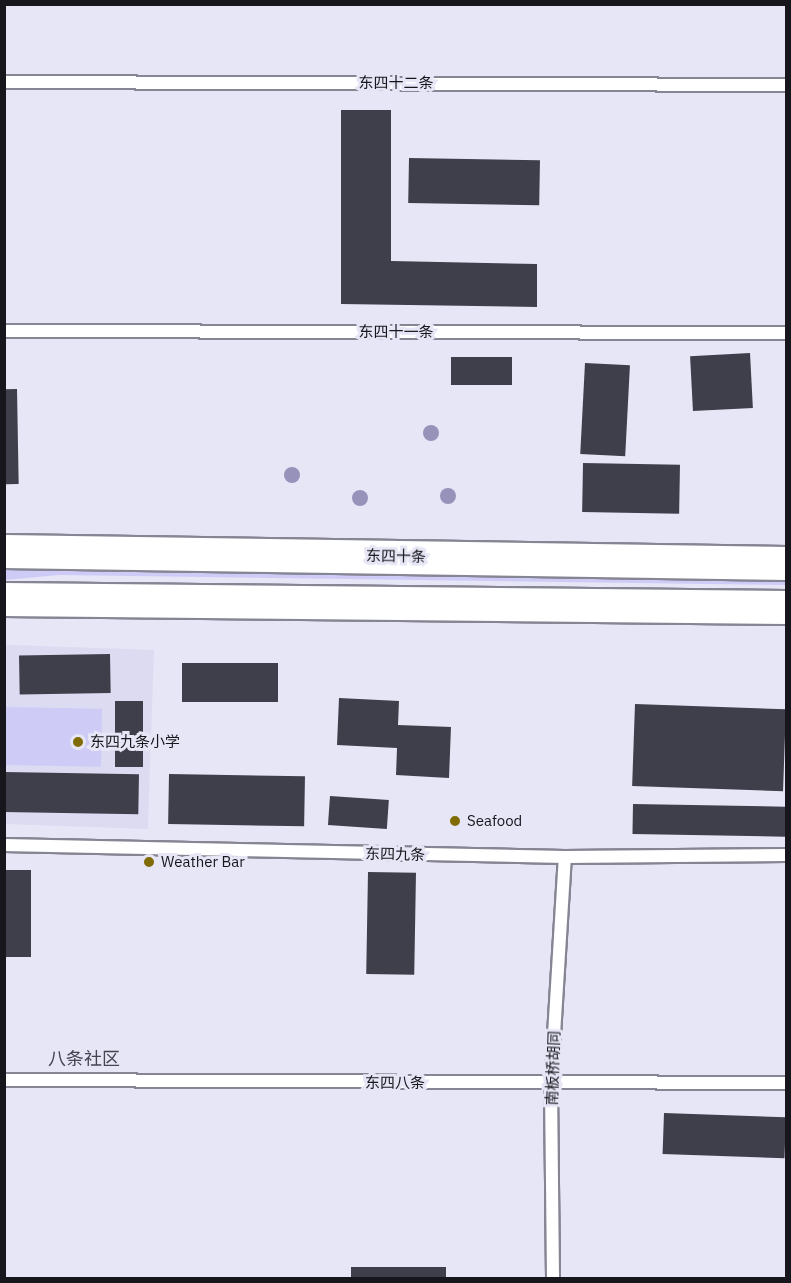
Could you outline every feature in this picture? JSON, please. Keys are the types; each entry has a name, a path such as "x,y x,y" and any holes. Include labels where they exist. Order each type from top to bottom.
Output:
{"main road":[{"name":"东四十条","path":"4,551 786,563"},
{"path":"4,599 786,607"}],"lane":[{"name":"东四十二条","path":"4,82 786,85"},
{"name":"东四十一条","path":"4,332 786,333"},
{"name":"东四九条","path":"4,846 565,857 786,855"},
{"name":"南板桥胡同","path":"553,1278 551,1084 565,857"},
{"name":"东四八条","path":"4,1080 551,1084 786,1083"}],"shaded area":[{"path":"91,566 786,576 786,585 59,575 5,580 4,569"},
{"name":"东四九条小学","path":"4,645 154,650 148,829 4,824"},
{"path":"5,707 102,709 101,767 4,765"}],"building":[{"path":"341,110 391,110 391,261 537,264 537,307 341,304"},
{"path":"409,158 540,160 539,205 408,203"},
{"path":"750,353 753,408 693,411 690,356"},
{"path":"451,357 512,357 512,385 451,385"},
{"path":"585,363 630,365 625,456 580,454"},
{"path":"4,389 17,389 19,484 6,484"},
{"path":"583,463 680,465 679,514 582,512"},
{"path":"110,654 111,693 20,695 19,656"},
{"path":"182,663 278,663 278,702 182,702"},
{"path":"339,698 399,701 398,725 451,727 449,778 396,775 397,748 337,745"},
{"path":"115,701 143,701 143,767 115,767"},
{"path":"635,704 786,709 783,791 632,786"},
{"path":"4,772 139,774 138,814 4,812"},
{"path":"169,774 305,776 304,826 168,824"},
{"path":"330,796 389,800 387,829 328,825"},
{"path":"633,804 786,807 785,837 632,834"},
{"path":"4,870 31,870 31,957 4,957"},
{"path":"368,872 416,873 414,975 366,974"},
{"path":"664,1113 786,1117 784,1158 663,1154"},
{"path":"351,1267 446,1267 446,1278 351,1278"}],"place":[{"name":"东四九条小学","path":"78,742"},
{"name":"Seafood","path":"455,821"},
{"name":"Weather Bar","path":"149,862"}],"district":[{"name":"八条社区","path":"84,1059"}]}
